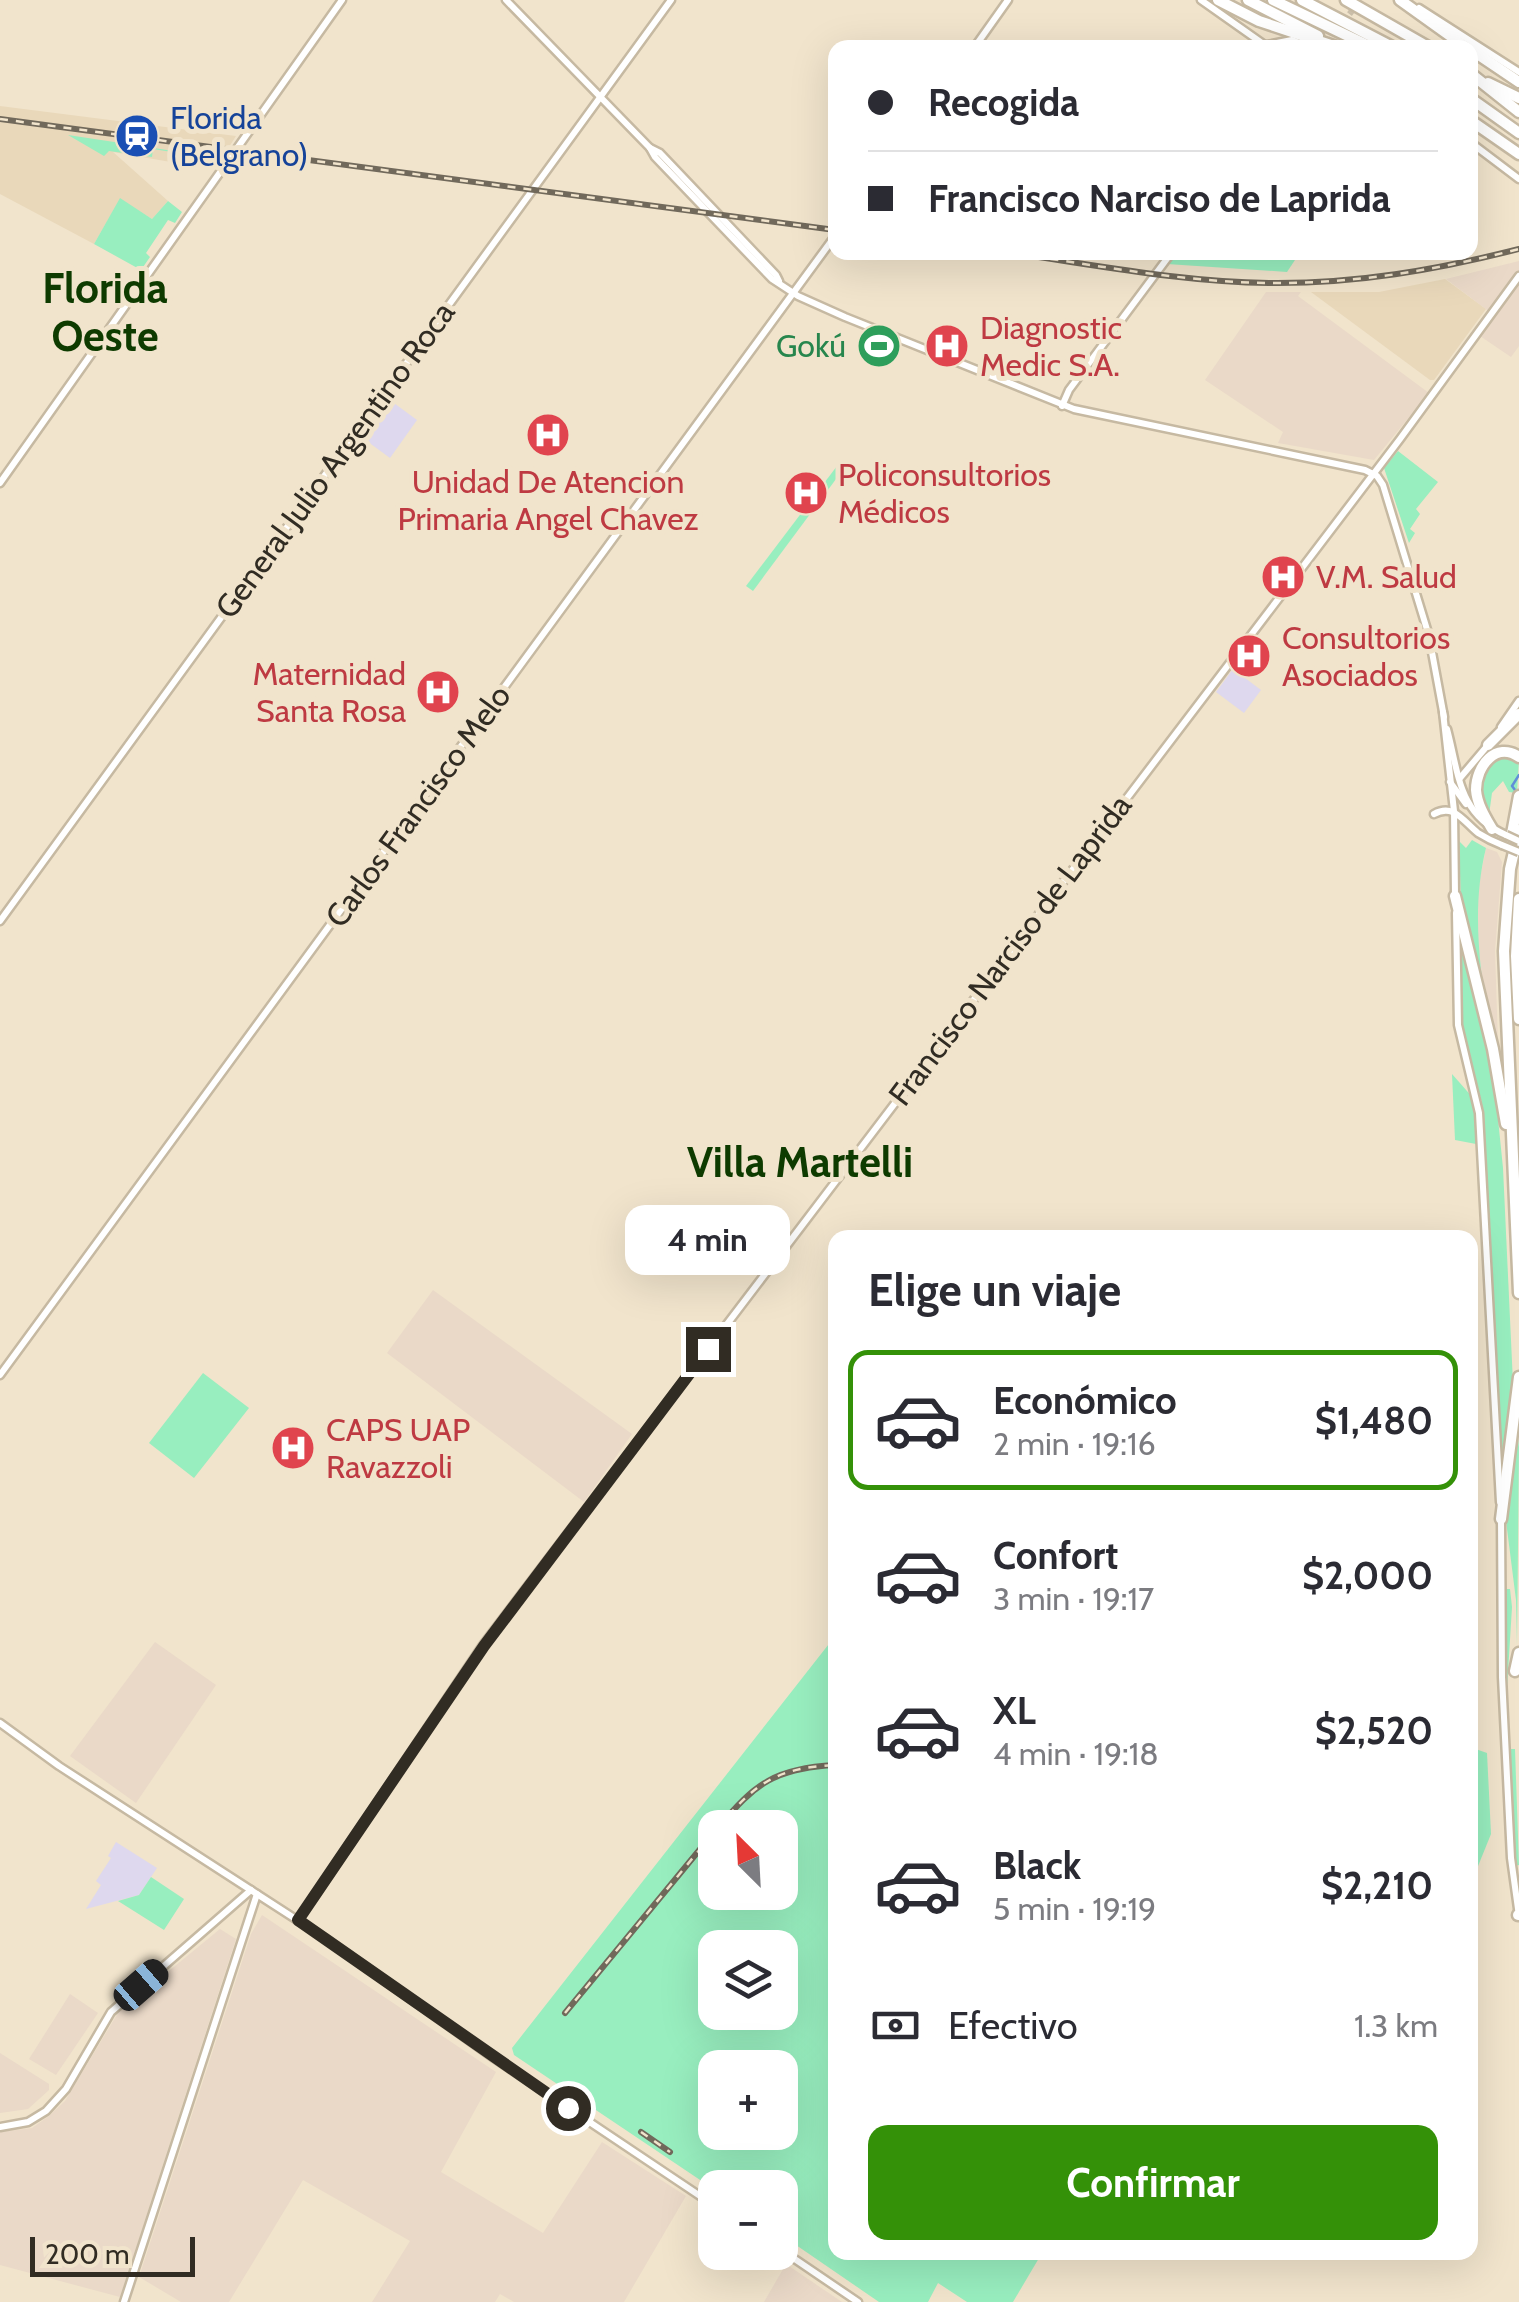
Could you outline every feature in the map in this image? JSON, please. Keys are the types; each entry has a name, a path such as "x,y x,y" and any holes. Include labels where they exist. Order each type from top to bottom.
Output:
{"highway":[{"path":"1218,0 1259,22 1316,40"},
{"path":"1248,0 1326,40"},
{"path":"1273,0 1356,40"},
{"path":"1302,0 1379,40"},
{"path":"1346,0 1416,40"},
{"path":"1403,0 1457,40"},
{"path":"1478,55 1519,82"},
{"path":"1478,78 1519,98"},
{"path":"1482,80 1519,112"},
{"path":"1478,104 1519,133"},
{"path":"1478,126 1519,154"},
{"path":"1488,745 1519,714"},
{"path":"1492,829 1478,799 1479,773 1499,752 1508,751 1519,757"},
{"path":"1519,796 1510,847 1504,951 1519,1293"},
{"path":"1508,890 1519,830"},
{"path":"1456,896 1493,1049 1514,1175"},
{"path":"1519,900 1519,1019"},
{"path":"1501,1519 1519,1377"},
{"path":"1515,1671 1519,1653"}],"street":[{"path":"0,483 342,0"},
{"path":"506,0 793,293 924,352 1062,406 1373,473 1383,485 1426,626 1443,712 1470,810"},
{"name":"General Julio Argentino Roca","path":"0,921 672,0"},
{"path":"980,40 1008,0"},
{"path":"1201,0 1259,40"},
{"path":"1403,0 1467,40"},
{"path":"1478,47 1519,72"},
{"path":"1478,148 1519,179"},
{"name":"Carlos Francisco Melo","path":"0,1375 828,246"},
{"path":"1062,406 1069,390 1166,260"},
{"name":"Francisco Narciso de Laprida","path":"298,1920 484,1646 1519,276"},
{"path":"1519,701 1460,778 1454,811 1459,1032 1480,1113 1501,1519 1511,1858 1519,1916"},
{"path":"1443,712 1444,781 1454,811 1480,834 1519,852"},
{"path":"1444,781 1460,778"},
{"path":"1444,781 1479,820 1519,841"},
{"path":"1434,814 1454,811"},
{"path":"0,1723 59,1766 298,1920 698,2195"},
{"path":"0,2127 28,2122 46,2111 66,2089 111,2012 254,1892"},
{"path":"124,2302 254,1892"},
{"path":"798,2261 858,2302"}],"shaded area":[{"path":"0,106 236,136 217,166 113,152 168,201 152,219 120,199 94,244 0,194"},
{"path":"1519,261 1519,346 1511,357 1480,336 1495,316 1446,279"},
{"path":"1445,279 1486,309 1434,380 1311,292 1379,292"},
{"path":"1266,292 1301,292 1298,296 1429,393 1374,460 1278,443 1283,432 1205,380"},
{"path":"387,398 417,420 390,458 360,436"},
{"path":"1233,669 1261,690 1244,713 1216,692"},
{"path":"1486,848 1497,852 1502,862 1495,951 1498,1043 1489,1029 1478,958 1476,898"},
{"path":"433,1290 632,1434 584,1502 387,1353"},
{"path":"155,1642 216,1685 136,1803 70,1756"},
{"path":"116,1842 157,1868 139,1895 86,1909 101,1885 96,1881"},
{"path":"262,1915 496,2072 441,2172 543,2233 602,2142 686,2196 624,2302 514,2302 500,2294 495,2302 372,2302 410,2241 303,2180 229,2302 181,2302 139,2277 251,1934"},
{"path":"220,1929 236,1939 120,2297 0,2265 0,2132 32,2128 49,2116 65,2101 118,2013"},
{"path":"70,1994 98,2013 56,2075 29,2059"},
{"path":"0,2053 49,2084 49,2090 28,2109 0,2113"},
{"path":"783,2270 795,2270 842,2302 764,2302"}],"green space":[{"path":"68,135 218,155 215,159 153,149 152,157 109,151 104,156"},
{"path":"120,198 152,219 168,201 182,212 175,223 168,220 146,253 150,257 141,270 94,244"},
{"path":"1171,260 1295,260 1287,272 1167,264"},
{"path":"1398,451 1438,482 1416,509 1420,514 1410,529 1415,533 1409,543 1384,468"},
{"path":"837,466 842,471 753,591 746,586"},
{"path":"1499,755 1519,759 1517,793 1509,792 1503,781 1492,793 1489,815 1482,783"},
{"path":"1472,840 1486,848 1478,916 1489,1029 1461,905 1459,841 1466,848"},
{"path":"1462,948 1493,1070 1503,1168 1513,1383 1502,1488 1482,1103 1461,1024 1458,949"},
{"path":"1452,1074 1474,1099 1476,1144 1455,1140"},
{"path":"203,1373 249,1408 194,1478 149,1443"},
{"path":"1517,1429 1517,1645 1516,1600 1505,1513"},
{"path":"1506,1589 1510,1589 1512,1607 1507,1689 1510,1749 1515,1749 1519,1865 1515,1866 1505,1673"},
{"path":"828,1645 828,2260 1038,2260 1013,2302 967,2302 938,2283 928,2302 879,2302 798,2246 798,2170 698,2170 698,2179 514,2055 512,2048 698,1811 698,1910 798,1910 798,1810 699,1810"},
{"path":"1478,1750 1487,1753 1491,1834 1478,1866"},
{"path":"151,1877 184,1899 164,1930 118,1901 139,1895"}],"waterway":[{"path":"1515,790 1512,786 1519,775"}],"tunnel":[{"path":"1330,40 1360,0"}],"railway":[{"path":"0,119 828,229"},
{"path":"1478,258 1519,249"},
{"path":"1058,260 1169,276 1269,283 1395,274 1470,260"},
{"path":"735,1810 756,1789 782,1774 828,1766"},
{"path":"565,2013 698,1852"},
{"path":"641,2132 670,2152"}],"place":[{"name":"Florida (Belgrano)","path":"137,136"},
{"name":"Gokú","path":"879,346"},
{"name":"Diagnostic Medic S.A.","path":"947,346"},
{"name":"Unidad De Atencion Primaria Angel Chavez","path":"548,435"},
{"name":"Policonsultorios Médicos","path":"806,493"},
{"name":"V.M. Salud","path":"1283,577"},
{"name":"Consultorios Asociados","path":"1249,656"},
{"name":"Maternidad Santa Rosa","path":"438,692"},
{"name":"CAPS UAP Ravazzoli","path":"293,1448"}],"district":[{"name":"Florida Oeste","path":"105,312"},
{"name":"Villa Martelli","path":"800,1162"}],"route":[{"path":"568,2108 298,1920 484,1646 708,1349"}]}
